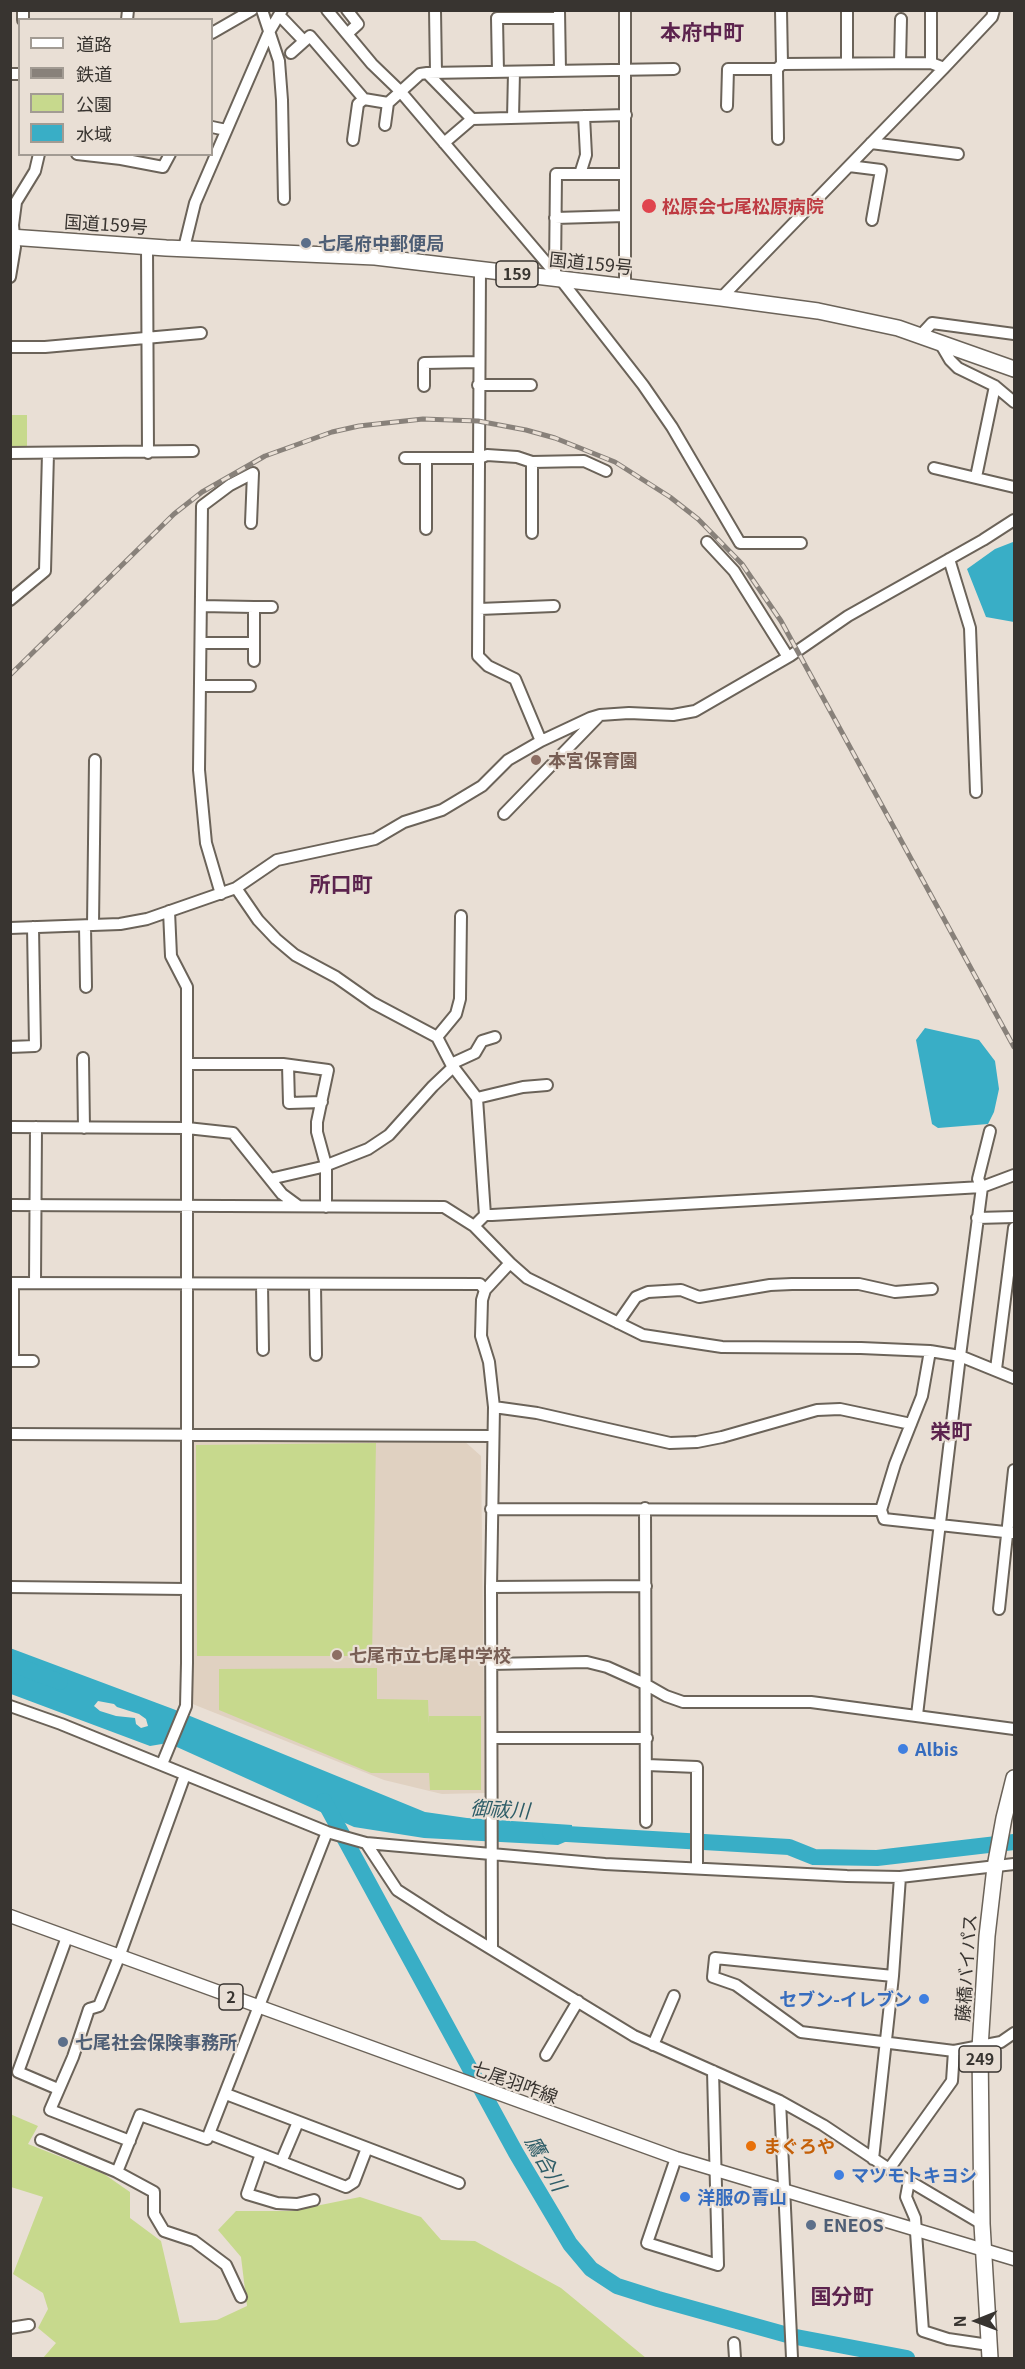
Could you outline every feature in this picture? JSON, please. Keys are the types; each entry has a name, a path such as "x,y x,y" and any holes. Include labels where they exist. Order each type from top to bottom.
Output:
{"highway":[{"name":"国道159号","path":"12,238 375,257 480,270 558,276 818,311 898,328 1014,369"},
{"name":"藤橋バイパス","path":"989,2353 982,2224 980,2048 987,1936 995,1864 1014,1778"}],"main road":[{"name":"七尾羽咋線","path":"10,1916 676,2158 915,2228 984,2252 1014,2259"}],"street":[{"path":"213,32 252,10"},
{"path":"262,10 279,61 284,199"},
{"path":"327,10 372,64 400,91 558,276 643,385 672,427 740,543 801,543"},
{"path":"347,10 358,24 347,34"},
{"path":"435,10 431,73 472,118"},
{"path":"625,10 625,286"},
{"path":"778,139 782,10"},
{"path":"847,10 847,63"},
{"path":"930,10 931,63"},
{"path":"721,298 944,68 992,17 994,10"},
{"path":"184,248 195,203 269,32 281,13 304,41"},
{"path":"498,72 497,18 559,14 560,71"},
{"path":"900,63 901,19"},
{"path":"291,53 310,36 364,99 388,102"},
{"path":"727,106 728,69 847,63 931,63 944,68"},
{"path":"385,125 388,102 420,74 674,69"},
{"path":"513,118 514,72"},
{"path":"353,140 358,104 364,99"},
{"path":"444,143 472,118 626,115"},
{"path":"580,174 586,155 584,116"},
{"path":"213,127 226,130"},
{"path":"871,143 958,154"},
{"path":"10,278 15,247 12,238 16,202 35,171 39,156"},
{"path":"121,157 163,167 169,156"},
{"path":"849,165 880,170 872,220"},
{"path":"558,276 555,218 556,174 626,174"},
{"path":"555,218 625,216"},
{"path":"147,246 148,453"},
{"path":"480,270 478,656 488,666 515,679 541,741"},
{"path":"920,336 932,323 1014,334"},
{"path":"10,347 45,347 201,333"},
{"path":"940,343 950,360 958,368 995,386 1014,402"},
{"path":"424,386 424,363 478,362"},
{"path":"478,385 531,385"},
{"path":"976,477 995,386"},
{"path":"10,453 193,451"},
{"path":"10,600 45,571 48,453"},
{"path":"405,458 480,458 487,455 517,457 532,462 584,461 606,471"},
{"path":"426,458 426,529"},
{"path":"532,462 532,533"},
{"path":"934,468 1014,486"},
{"path":"221,894 206,843 199,770 202,506 230,485 253,473 251,523"},
{"path":"10,928 89,925 147,919 236,888 276,860 375,839 404,822 442,810 470,796 508,760 541,741 600,715 629,713 674,715 695,711 788,657 848,616 949,560 1014,520"},
{"path":"707,542 734,571 788,657"},
{"path":"949,560 970,628 976,792"},
{"path":"201,606 272,607"},
{"path":"478,609 554,606"},
{"path":"254,607 254,660"},
{"path":"201,643 254,643"},
{"path":"201,686 250,686"},
{"path":"504,814 600,715"},
{"path":"86,987 94,760"},
{"path":"236,888 258,920 295,955 336,977 373,1003 437,1037 452,1065 477,1098 485,1215"},
{"path":"162,1764 186,1706 187,987 171,956 170,911"},
{"path":"437,1037 456,1014 460,999 461,916"},
{"path":"10,1047 35,1046 33,927"},
{"path":"270,1179 326,1165 368,1149 389,1135 452,1065 475,1053 482,1041 495,1037"},
{"path":"83,1058 84,1128"},
{"path":"187,1064 288,1065 328,1070 317,1122 317,1132 326,1165 326,1207"},
{"path":"288,1065 289,1103 322,1102"},
{"path":"477,1098 524,1087 547,1085"},
{"path":"10,1127 187,1128 232,1133 288,1200 298,1206"},
{"path":"35,1283 36,1127"},
{"path":"917,1715 982,1187 978,1179 990,1131"},
{"path":"474,1226 485,1215 982,1187 1014,1175"},
{"path":"10,1205 444,1207 474,1226 527,1278 644,1335 722,1347 930,1351 960,1356 1014,1378"},
{"path":"977,1218 1014,1217"},
{"path":"996,1369 1011,1278 1014,1228"},
{"path":"492,1949 491,1587 494,1407 489,1362 481,1336 482,1300 485,1290 510,1263"},
{"path":"33,1361 12,1361 12,1283 480,1284 485,1290"},
{"path":"262,1284 263,1350"},
{"path":"315,1284 316,1355"},
{"path":"618,1323 636,1297 648,1292 681,1290 699,1297 770,1285 792,1284 859,1284 895,1292 932,1289"},
{"path":"930,1351 922,1396 895,1464 881,1510 884,1519 1011,1533"},
{"path":"494,1407 537,1413 670,1443 697,1442 722,1437 817,1410 840,1409 911,1424"},
{"path":"10,1434 493,1436"},
{"path":"999,1610 1011,1533 1014,1470"},
{"path":"645,1508 646,1822"},
{"path":"492,1509 881,1510"},
{"path":"491,1587 646,1586"},
{"path":"10,1587 186,1589"},
{"path":"491,1664 587,1662 607,1667 666,1696 684,1702 812,1702 1014,1729"},
{"path":"10,1706 61,1724 329,1832 363,1842 493,1851 605,1864 900,1877 995,1864 1014,1864"},
{"path":"492,1738 646,1738"},
{"path":"647,1765 697,1767 696,1867"},
{"path":"130,2141 50,2110 73,2057 89,2009 99,2006 119,1957 184,1775"},
{"path":"117,2172 140,2115 207,2139 329,1832"},
{"path":"363,1842 397,1890 492,1949 634,2036 780,2101 823,2125 889,2169 982,2224"},
{"path":"873,2159 893,1976 900,1877"},
{"path":"58,2089 18,2072 67,1937"},
{"path":"893,1976 715,1958 712,1977 736,1985 801,2032 954,2051 980,2048 1001,2042 1014,2033"},
{"path":"653,2045 674,1996"},
{"path":"546,2055 578,2001"},
{"path":"889,2169 952,2081 954,2051"},
{"path":"676,2158 647,2243 718,2265 713,2071"},
{"path":"226,2094 459,2183"},
{"path":"780,2101 792,2356"},
{"path":"281,2162 298,2121"},
{"path":"210,2134 346,2187 354,2182 367,2148"},
{"path":"41,2140 117,2172 154,2192 154,2214 164,2230 194,2241 226,2265 241,2297"},
{"path":"261,2154 247,2194 277,2203 297,2204 314,2200"},
{"path":"909,2181 906,2197 912,2209 915,2228 923,2331 989,2353"},
{"path":"10,2328 30,2325"},
{"path":"734,2343 735,2358"}],"shaded area":[{"name":"七尾市立七尾中学校","path":"462,1439 481,1456 485,1793 442,1794 384,1780 190,1703 193,1441"}],"green space":[{"path":"11,415 27,415 27,448 11,448"},
{"path":"376,1443 372,1656 197,1656 196,1445"},
{"path":"377,1668 377,1699 428,1700 429,1724 429,1716 481,1716 481,1790 430,1790 429,1773 371,1773 219,1710 219,1669"},
{"path":"10,2114 38,2126 28,2144 104,2174 130,2192 130,2218 161,2241 180,2323 217,2320 247,2306 241,2257 218,2230 236,2211 291,2211 360,2197 421,2217 441,2240 475,2241 561,2288 646,2358 43,2358 56,2343 38,2328 48,2309 43,2293 13,2274 43,2197 11,2187"}],"water":[{"path":"1013,542 1014,622 986,617 967,569 995,549"},
{"path":"925,1028 979,1040 995,1061 999,1089 994,1112 988,1124 938,1128 932,1124 916,1040"},
{"path":"10,1648 173,1709 425,1812 467,1818 572,1825 572,1839 558,1845 424,1838 354,1827 168,1743 150,1746 11,1694 11,1668 38,1675 44,1674 38,1667 11,1659","holes":["98,1701 114,1704 139,1714 146,1719 148,1726 141,1728 136,1724 135,1718 116,1716 100,1711 94,1706"]}],"waterway":[{"name":"御祓川","path":"10,1663 60,1682"},
{"name":"鷹合川","path":"324,1801 516,2153 570,2244 591,2269 617,2286 658,2299 791,2336 907,2358"},
{"name":"御祓川","path":"550,1833 789,1847 814,1857 877,1858 1014,1842"}],"railway":[{"path":"10,675 174,514 202,492 265,456 332,432 359,426 423,419 478,421 555,438 615,462 670,497 698,519 742,564 781,621 1014,1047"}],"place":[{"name":"松原会七尾松原病院","path":"649,206"},
{"name":"七尾府中郵便局","path":"306,243"},
{"name":"本宮保育園","path":"536,760"},
{"name":"七尾市立七尾中学校","path":"337,1655"},
{"name":"Albis","path":"903,1749"},
{"name":"セブン-イレブン","path":"924,1999"},
{"name":"七尾社会保険事務所","path":"63,2042"},
{"name":"まぐろや","path":"751,2146"},
{"name":"マツモトキヨシ","path":"839,2175"},
{"name":"洋服の青山","path":"685,2197"},
{"name":"ENEOS","path":"811,2225"}],"district":[{"name":"本府中町","path":"702,32"},
{"name":"所口町","path":"341,884"},
{"name":"栄町","path":"951,1431"},
{"name":"国分町","path":"842,2296"}]}
